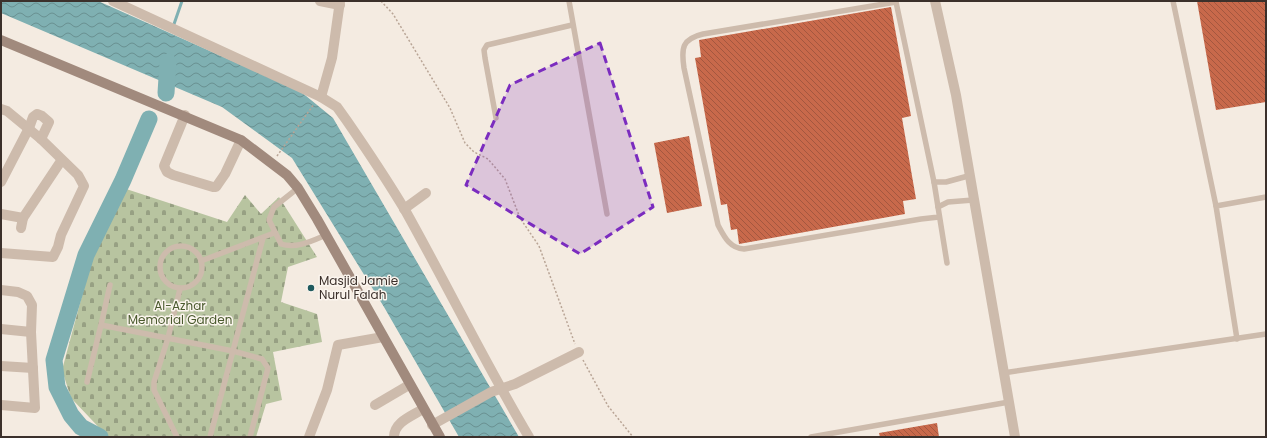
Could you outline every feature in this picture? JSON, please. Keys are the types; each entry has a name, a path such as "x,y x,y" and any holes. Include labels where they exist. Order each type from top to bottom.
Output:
{"street":[{"path":"113,1 321,97 337,107 348,121 404,209 484,355 496,391 529,437"},
{"path":"320,1 340,3 332,58 321,97"},
{"path":"935,1 956,95 968,176 1015,437"},
{"path":"1,40 185,115 242,140 288,175 298,188 326,235 440,437"},
{"path":"1,109 7,111 41,139 78,175 84,186 61,235 56,255 51,258 1,253"},
{"path":"1,182 29,128 34,115 46,118 48,126 41,139"},
{"path":"185,115 164,166 167,172 216,187 225,174 242,140"},
{"path":"21,228 23,218 61,160"},
{"path":"404,209 426,193"},
{"path":"1,214 23,218"},
{"path":"1,290 18,292 27,296 32,305 31,332 34,408 1,405"},
{"path":"1,329 31,332"},
{"path":"309,437 327,390 338,345 383,337"},
{"path":"432,425 445,416 579,352"},
{"path":"1,366 33,368"},
{"path":"375,405 409,384"},
{"path":"394,437 394,430 398,425 423,409"}],"lane":[{"path":"569,1 572,25 607,214"},
{"path":"1173,1 1216,206 1238,339"},
{"path":"939,217 738,249 727,241 718,225 684,68 683,48 689,40 696,36 898,2 934,182 947,263"},
{"path":"496,118 485,58 484,50 486,45 572,25"},
{"path":"934,182 946,182 968,176"},
{"path":"298,188 274,207 269,220 274,233 281,244 286,246 303,244 326,235"},
{"path":"1216,206 1266,197"},
{"path":"938,207 948,202 973,200"},
{"path":"201,261 274,233"},
{"path":"210,437 263,238"},
{"path":"177,246 184,246 192,249 201,261 201,274 198,280 187,288 180,289 172,287 166,283 161,276 160,261 163,254 169,249 177,246"},
{"path":"87,382 110,285"},
{"path":"176,437 154,390 154,382 168,338 180,289"},
{"path":"101,325 233,351 262,359 268,368 250,437"},
{"path":"1003,373 1266,334"},
{"path":"811,437 1009,402"}],"path":[{"path":"381,1 392,14 450,108 465,143 474,152 488,159 505,179 520,218 539,246 579,352 608,406 633,437"},
{"path":"279,153 312,105"}],"highlighted area":[{"path":"600,43 653,207 580,254 466,185 510,85"}],"green space":[{"name":"Al-Azhar Memorial Garden","path":"117,186 227,222 245,195 261,214 279,197 317,257 288,267 281,302 317,314 322,342 273,352 282,400 266,404 256,437 108,437 71,398 62,370 93,255"}],"water":[{"path":"1,1 98,1 300,91 333,118 519,437 459,437 384,307 292,158 222,107 1,13"}],"building":[{"path":"1197,1 1266,1 1266,102 1216,110"},
{"path":"891,7 911,116 902,118 916,199 903,201 905,214 739,244 737,229 731,230 727,204 721,205 695,58 701,57 699,40"},
{"path":"689,136 702,206 667,213 654,143"},
{"path":"937,423 939,437 880,437 879,433"}],"waterway":[{"path":"173,27 182,1"},
{"path":"166,93 168,62"},
{"path":"100,437 81,427 71,415 57,387 54,360 86,255 123,180 149,119"}],"place":[{"name":"Masjid Jamie Nurul Falah","path":"311,288"}]}
